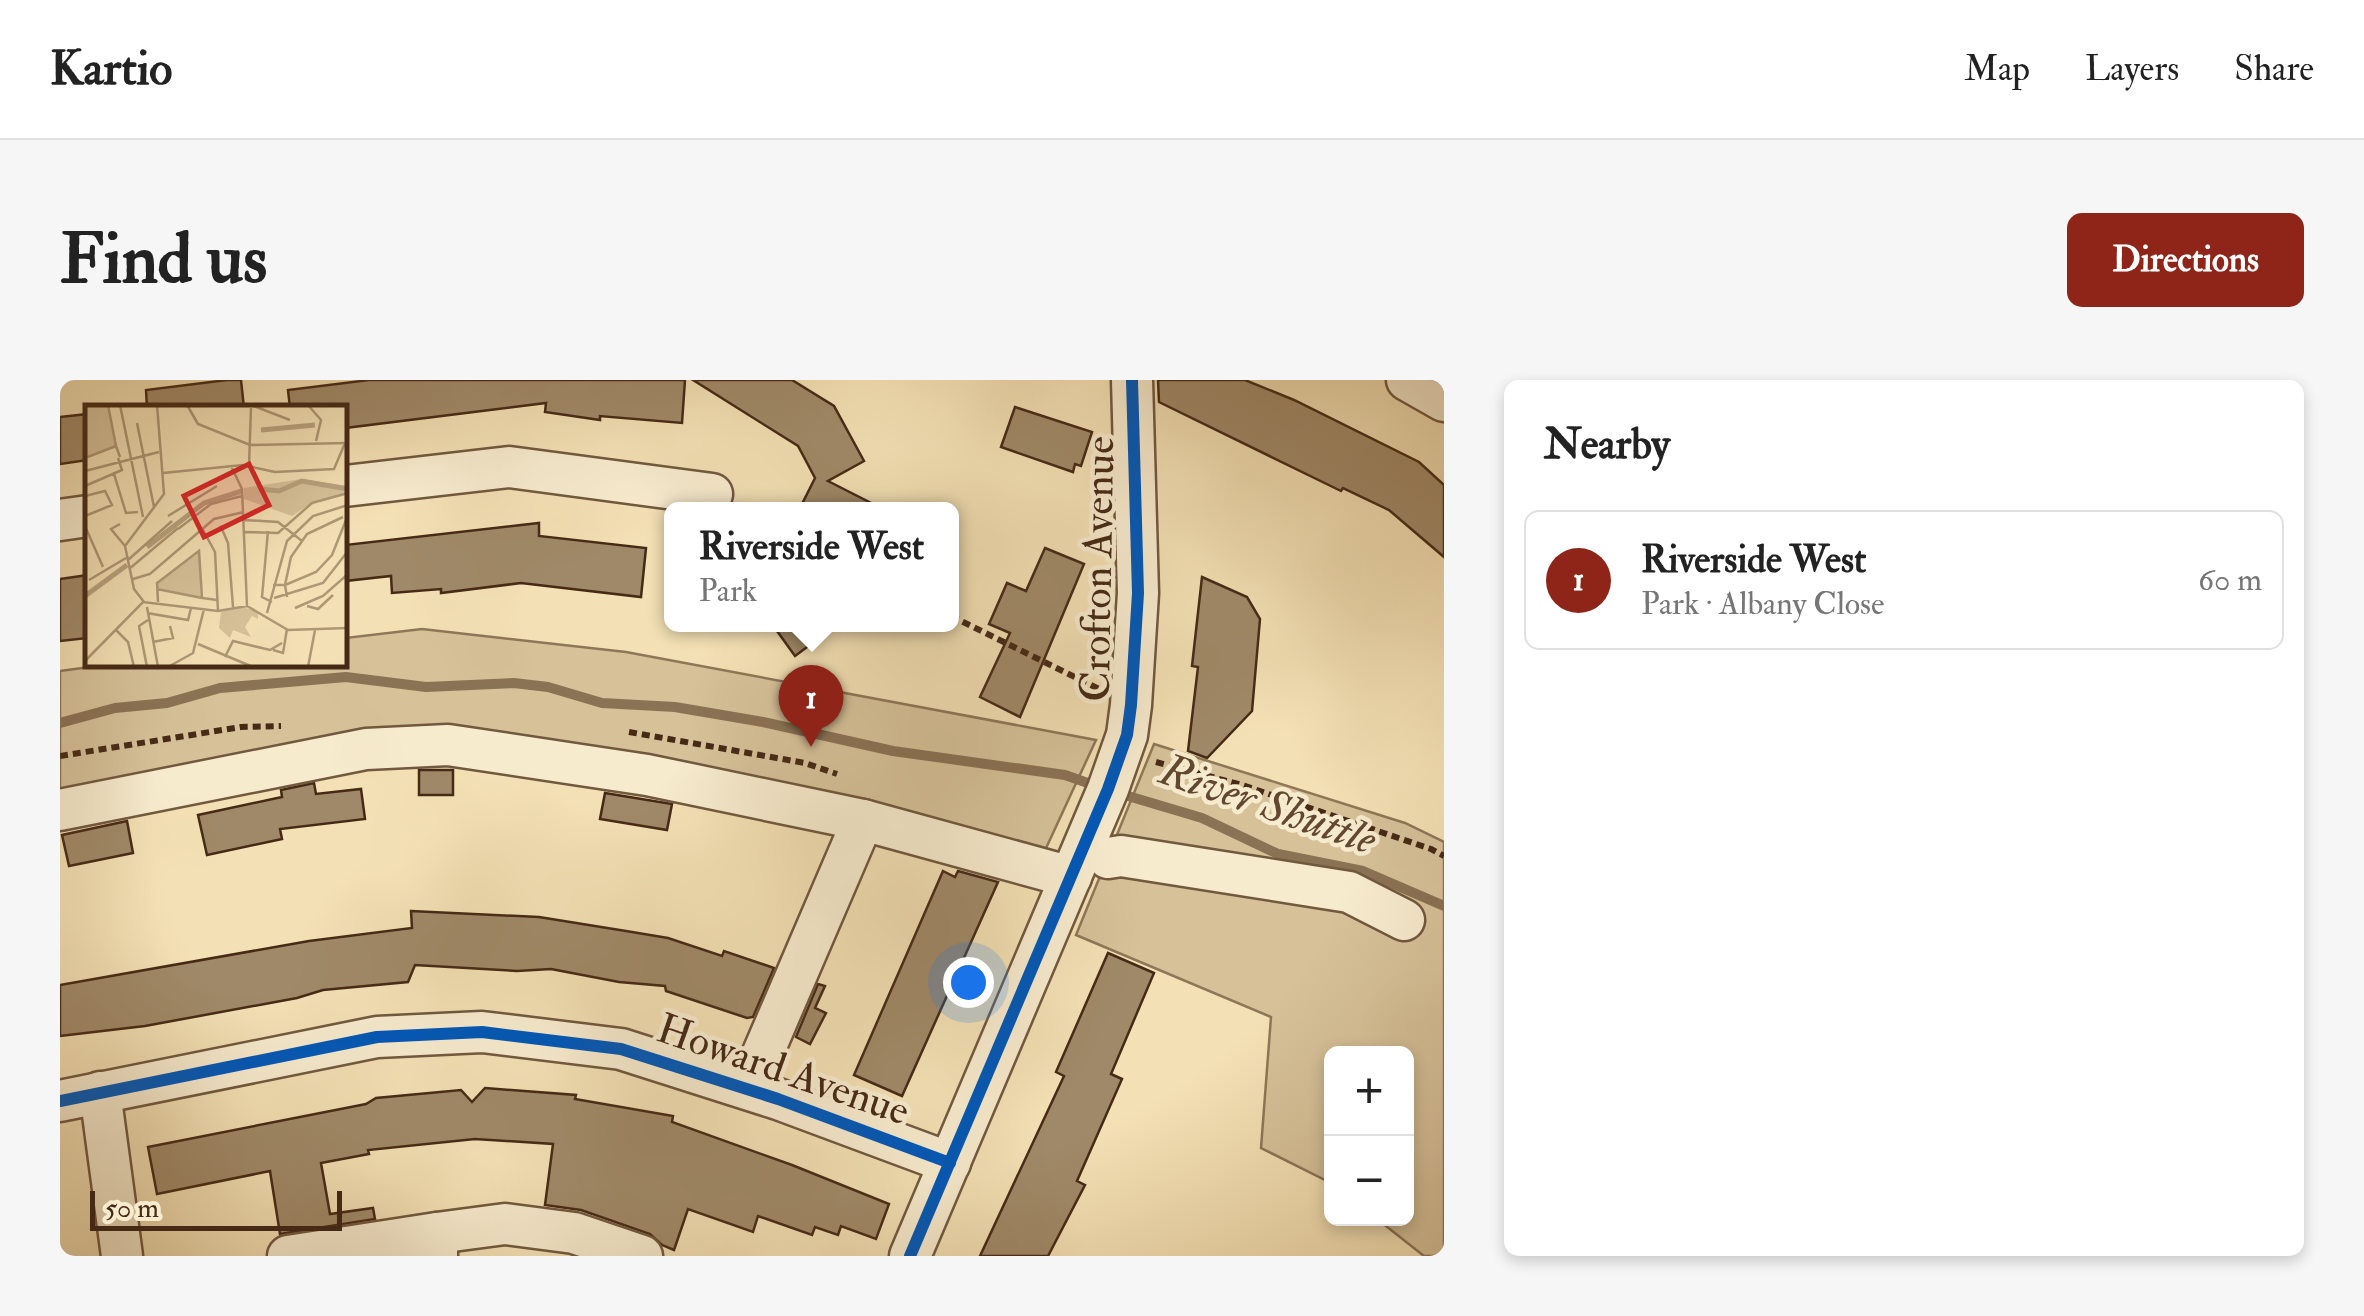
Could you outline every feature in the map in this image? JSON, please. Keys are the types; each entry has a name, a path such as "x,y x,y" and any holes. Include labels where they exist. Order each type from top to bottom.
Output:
{"street":[{"name":"Crofton Avenue","path":"910,1256 1094,856 1131,705 1138,593 1132,380"},
{"path":"348,486 509,468 712,494"},
{"path":"60,520 85,516"},
{"path":"60,810 366,749 448,745 647,775 863,820 1349,892 1404,920"},
{"path":"748,1088 863,820"},
{"name":"Howard Avenue","path":"60,1101 376,1038 482,1032 621,1049 748,1088 950,1162"},
{"path":"100,1092 122,1256"},
{"path":"288,1256 437,1244 505,1224 574,1232 642,1256"}],"path":[{"path":"959,620 1131,705"},
{"path":"1115,771 1242,785 1444,856"}],"shaded area":[{"path":"422,629 626,652 1096,740 1041,859 494,741 60,800 60,671 85,668 348,668 348,638"},
{"path":"1154,744 1405,823 1444,842 1444,1256 1424,1256 1386,1226 1414,1226 1414,1046 1324,1046 1324,1180 1261,1148 1271,1017 1076,935"}],"building":[{"path":"241,380 244,405 147,405 146,390"},
{"path":"369,380 685,380 682,423 600,416 600,420 545,412 546,403 348,428 348,405 290,405 288,390"},
{"path":"693,380 792,380 834,406 864,461 828,481 869,502 803,502 815,478 798,446"},
{"path":"1158,380 1245,380 1419,462 1444,485 1444,557 1389,510 1343,488 1341,491 1159,402"},
{"path":"1015,407 1092,432 1081,466 1075,464 1073,472 1001,447"},
{"path":"85,414 85,460 60,464 60,417"},
{"path":"539,523 539,536 646,548 641,597 521,583 441,593 441,589 392,593 391,576 348,581 348,545"},
{"path":"1045,548 1084,564 1020,717 980,697 1010,633 989,624 1007,583 1026,591"},
{"path":"85,575 85,638 60,641 60,579"},
{"path":"1202,577 1247,597 1260,619 1252,711 1207,758 1188,751 1198,667 1192,666"},
{"path":"778,632 827,632 795,656"},
{"path":"419,770 453,770 453,795 419,795"},
{"path":"314,783 316,794 361,789 365,819 280,829 282,839 207,855 198,815 282,797 281,790"},
{"path":"605,793 672,804 667,830 600,819"},
{"path":"127,821 133,853 69,866 62,835"},
{"path":"943,871 955,877 958,871 998,882 902,1096 854,1075"},
{"path":"411,911 539,917 668,938 774,968 753,1017 747,1018 666,991 665,986 551,969 415,965 408,982 323,990 145,1026 60,1036 60,985 309,941 412,928"},
{"path":"1108,953 1154,973 1111,1074 1122,1079 1077,1181 1085,1185 1048,1256 980,1256 1064,1076 1056,1072"},
{"path":"818,984 825,986 815,1008 826,1013 810,1044 796,1037"},
{"path":"485,1088 576,1095 575,1099 673,1116 672,1122 889,1204 876,1239 841,1226 838,1235 815,1227 812,1235 758,1216 753,1232 688,1209 674,1250 650,1234 581,1210 545,1205 553,1144 475,1139 368,1150 369,1154 321,1163 330,1214 373,1208 375,1219 280,1234 270,1171 157,1194 148,1147 366,1104 376,1098 461,1090 472,1102"}],"waterway":[{"name":"River Shuttle","path":"60,723 115,708 167,703 220,688 346,677 426,687 514,683 548,687 602,703 675,707 893,751 1065,775 1102,788"},
{"name":"River Shuttle","path":"1118,793 1202,818 1278,854 1363,871 1444,906"}],"cycle path":[{"path":"910,1256 1108,789 1127,735 1138,593 1132,380"},
{"path":"60,1101 377,1037 482,1032 621,1049 778,1099 950,1163"}],"place":[{"name":"Riverside West","path":"811,747"}]}
